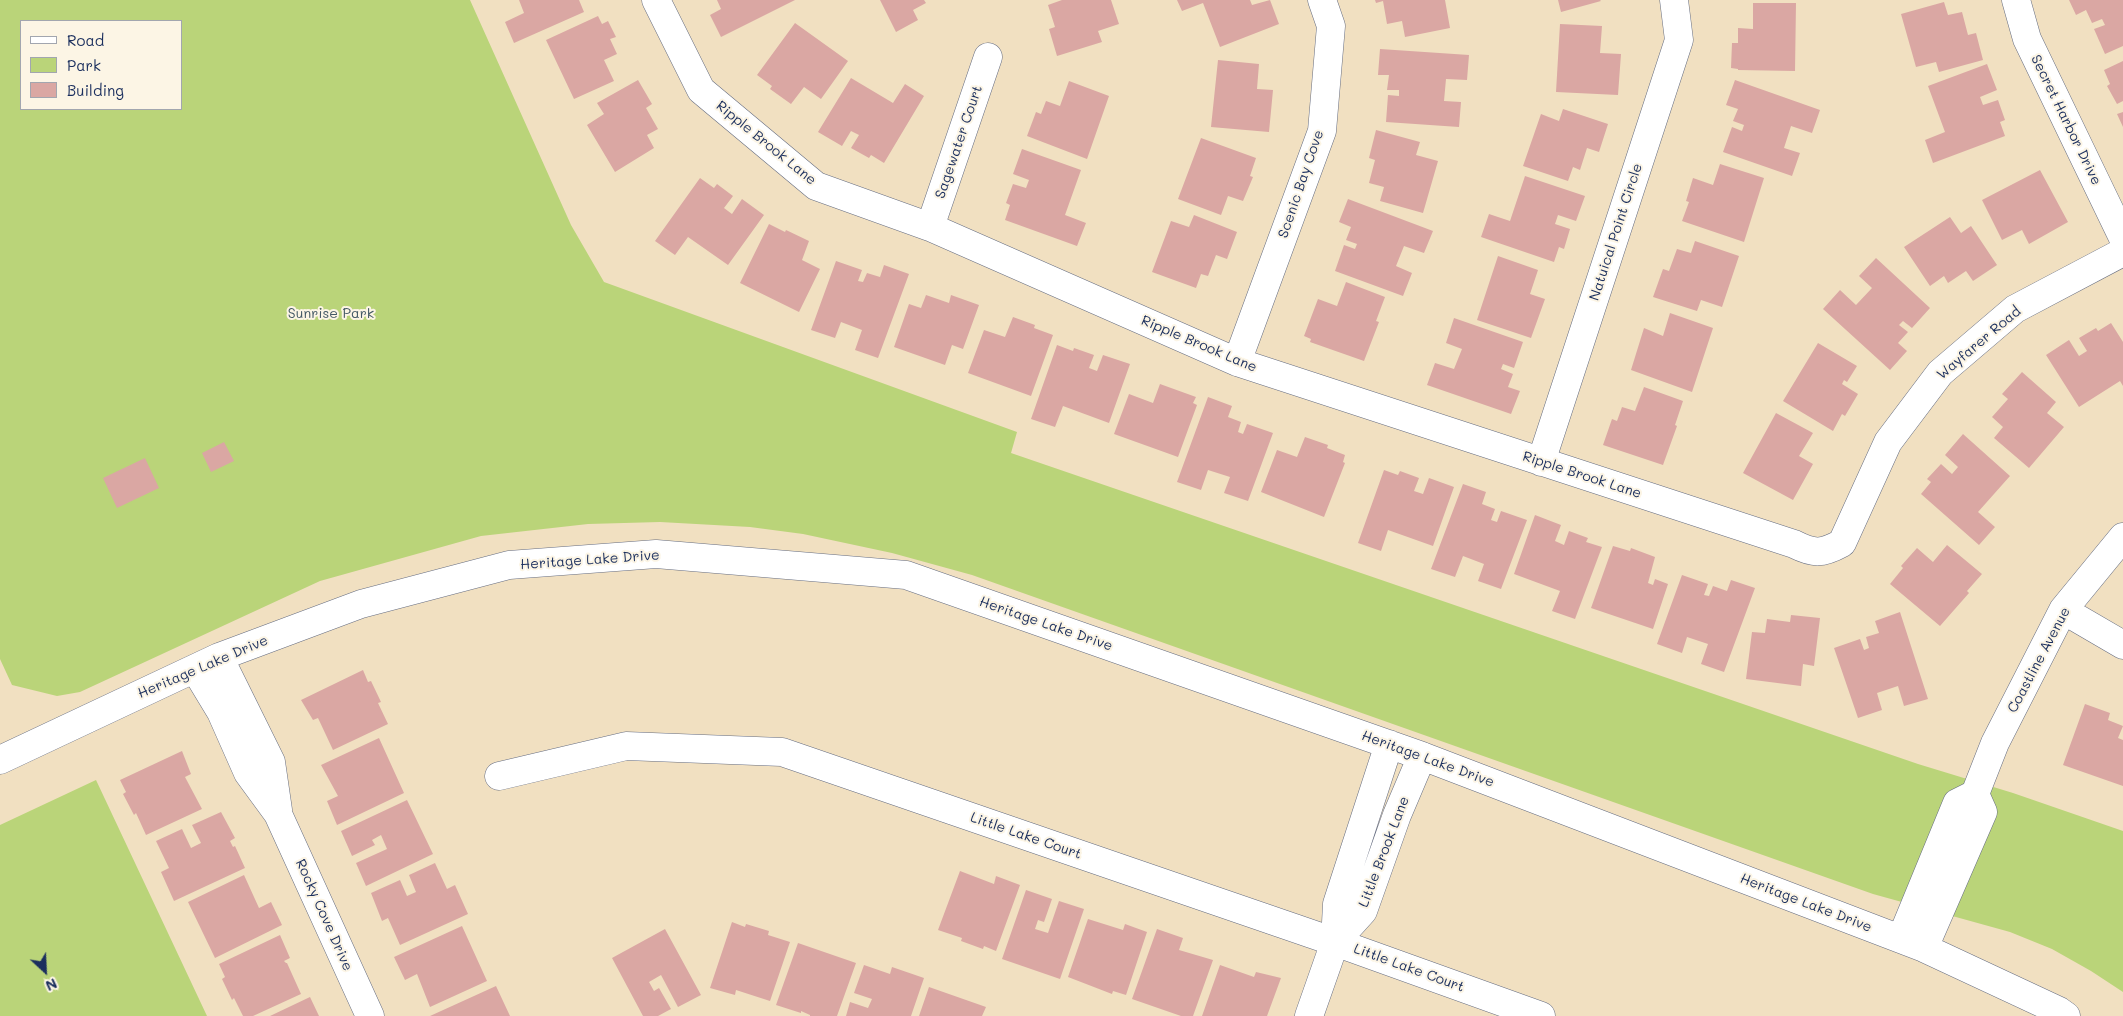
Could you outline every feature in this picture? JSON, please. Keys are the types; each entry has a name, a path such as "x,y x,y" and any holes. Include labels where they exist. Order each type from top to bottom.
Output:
{"street":[{"name":"Ripple Brook Lane","path":"656,0 701,90 816,186 930,227 1237,362 1794,544 1811,552 1829,550"},
{"name":"Scenic Bay Cove","path":"1237,362 1322,131 1331,26 1322,0"},
{"name":"Natuical Point Circle","path":"1541,462 1679,40 1674,0"},
{"name":"Secret Harbor Drive","path":"2016,0 2028,39 2123,238"},
{"name":"Sagewater Court","path":"930,227 988,57"},
{"name":"Wayfarer Road","path":"1829,550 1842,543 1888,442 1940,373 2015,310 2123,252"},
{"name":"Coastline Avenue","path":"1913,943 1984,812 1975,794 1995,743 2063,610 2123,537"},
{"name":"Heritage Lake Drive","path":"0,760 207,663 361,604 509,565 656,554 906,575 1422,756 1913,943 2066,1016"},
{"path":"2063,610 2123,645"},
{"name":"Rocky Cove Drive","path":"207,663 271,762 278,814 370,1016"},
{"name":"Little Brook Lane","path":"1309,1016 1335,942 1336,904 1388,744"},
{"name":"Little Lake Court","path":"499,776 626,746 782,752 1335,942 1541,1016"},
{"name":"Little Brook Lane","path":"1335,942 1364,910 1397,815 1422,756"}],"green space":[{"name":"Sunrise Park","path":"0,0 470,0 571,225 604,282 1017,432 1011,453 1918,764 2013,793 2123,831 2123,992 2052,949 2010,932 1873,894 972,575 892,553 803,534 750,527 660,522 588,524 481,536 320,581 80,692 57,696 12,685 0,659"},
{"path":"96,780 207,1016 0,1016 0,825"}],"building":[{"path":"519,0 579,0 584,12 514,43 505,22 524,13"},
{"path":"717,0 795,0 721,37 710,15 721,9"},
{"path":"880,0 924,0 926,3 913,10 918,20 896,32"},
{"path":"1062,0 1111,0 1119,24 1098,31 1102,42 1057,56 1049,29 1055,27 1048,5"},
{"path":"1177,0 1250,0 1252,5 1270,0 1279,24 1220,47 1203,3 1182,11"},
{"path":"1375,0 1445,0 1450,28 1405,37 1402,21 1387,24 1383,1 1376,3"},
{"path":"1558,0 1600,0 1601,1 1561,12"},
{"path":"2069,0 2123,0 2123,46 2105,54 2094,29 2105,25 2102,19 2092,23 2086,10 2076,15"},
{"path":"1944,2 1948,15 1962,12 1968,35 1976,33 1983,60 1939,72 1936,62 1916,67 1901,14"},
{"path":"1753,3 1796,3 1795,71 1738,70 1731,68 1732,43 1738,43 1738,28 1753,29"},
{"path":"598,16 602,24 608,21 616,37 610,39 617,54 604,60 614,81 574,99 546,40"},
{"path":"795,23 848,61 821,99 804,87 791,104 770,89 772,86 757,75"},
{"path":"1560,24 1602,26 1600,53 1621,54 1618,95 1556,92"},
{"path":"1380,49 1469,55 1467,80 1446,79 1444,101 1461,102 1459,127 1386,122 1388,95 1399,96 1399,90 1387,90 1389,75 1378,75"},
{"path":"1218,60 1259,64 1257,89 1273,90 1269,132 1211,127"},
{"path":"2123,61 2123,101 2117,104 2107,86 2110,84 2104,70"},
{"path":"1987,64 1997,90 1980,97 1983,105 1998,100 2005,120 2000,122 2005,136 1933,163 1925,140 1945,132 1928,86"},
{"path":"851,78 893,103 905,84 924,96 884,163 871,155 869,158 851,148 859,135 851,131 842,146 818,132"},
{"path":"638,80 652,104 646,108 658,129 647,135 654,148 615,172 587,125 604,114 597,103"},
{"path":"1735,80 1820,110 1812,133 1791,126 1784,148 1800,153 1792,176 1723,152 1732,127 1742,131 1744,125 1733,121 1738,109 1726,105"},
{"path":"1069,81 1109,96 1087,159 1027,136 1036,112 1041,114 1046,101 1060,106"},
{"path":"1563,109 1608,124 1599,152 1587,148 1580,170 1573,167 1568,181 1523,166 1541,114 1559,121"},
{"path":"2123,112 2123,127 2117,114"},
{"path":"1376,130 1420,142 1416,155 1438,161 1423,213 1380,201 1384,187 1369,183 1375,160 1369,158"},
{"path":"1201,138 1256,158 1250,176 1253,177 1243,201 1228,196 1221,215 1178,199"},
{"path":"1022,149 1081,170 1065,215 1086,223 1077,246 1005,220 1010,205 1006,203 1013,184 1026,188 1029,180 1013,174"},
{"path":"1720,164 1764,178 1744,242 1682,221 1689,202 1686,201 1693,178 1713,185"},
{"path":"2040,170 2068,222 2029,244 2022,230 2002,240 1982,200"},
{"path":"1525,176 1585,196 1576,221 1558,215 1555,224 1570,229 1564,249 1559,247 1554,262 1481,237 1489,214 1510,221"},
{"path":"700,178 714,188 717,184 733,196 724,208 732,214 742,199 764,215 728,265 688,237 675,255 655,241"},
{"path":"1348,199 1433,231 1424,253 1404,246 1396,266 1412,273 1403,296 1335,271 1344,245 1355,249 1357,244 1346,240 1351,227 1339,222"},
{"path":"1194,215 1237,232 1227,259 1216,255 1208,276 1201,274 1196,288 1152,272 1171,221 1189,227"},
{"path":"1950,217 1961,233 1971,226 1997,265 1973,281 1966,271 1948,283 1944,276 1930,286 1904,247"},
{"path":"769,224 809,241 802,260 820,269 799,312 740,283"},
{"path":"1695,241 1739,256 1722,307 1701,300 1697,311 1653,297 1663,269 1669,271 1677,249 1691,253"},
{"path":"1498,256 1538,270 1530,294 1545,299 1531,338 1477,320"},
{"path":"1876,258 1930,308 1912,328 1903,321 1899,325 1908,332 1898,343 1907,351 1890,370 1823,309 1840,290 1856,305 1872,288 1859,276"},
{"path":"836,261 862,270 858,281 863,282 867,273 880,277 884,265 909,274 878,358 855,350 862,330 841,322 835,338 811,330"},
{"path":"1346,282 1385,297 1376,321 1379,322 1364,361 1310,342 1311,339 1304,336 1318,299 1337,306"},
{"path":"926,295 949,303 951,295 979,305 963,349 952,345 945,365 894,347 909,304 921,308"},
{"path":"1670,313 1713,328 1692,392 1631,370 1644,328 1663,336"},
{"path":"1013,317 1035,325 1034,328 1053,335 1031,396 968,373 984,330 1005,337"},
{"path":"1454,318 1523,342 1514,368 1503,364 1501,369 1513,374 1508,387 1520,391 1511,414 1427,385 1435,363 1454,369 1462,349 1446,343"},
{"path":"2111,323 2123,342 2123,386 2120,381 2079,407 2046,355 2069,340 2079,356 2087,351 2079,338 2096,328 2098,331"},
{"path":"1818,343 1857,366 1847,382 1844,380 1842,384 1858,394 1845,416 1842,414 1833,431 1783,401"},
{"path":"1057,345 1073,351 1074,348 1094,355 1089,368 1097,371 1103,355 1130,364 1109,423 1063,406 1055,427 1031,419"},
{"path":"2022,372 2056,402 2047,413 2064,427 2029,468 1994,438 2003,427 1992,417 2008,399 2002,394"},
{"path":"1160,384 1196,397 1193,403 1197,405 1178,457 1114,434 1129,394 1153,403"},
{"path":"1644,387 1683,401 1675,425 1677,426 1663,465 1603,445 1612,419 1617,421 1622,407 1635,411"},
{"path":"1208,397 1232,406 1228,417 1241,422 1238,432 1243,434 1247,424 1273,433 1248,501 1224,493 1230,477 1208,470 1201,490 1177,482"},
{"path":"1776,413 1813,433 1799,456 1813,464 1793,500 1743,473"},
{"path":"1963,434 2010,476 1978,512 1995,527 1979,545 1921,494 1931,482 1927,479 1941,464 1952,474 1958,467 1945,455"},
{"path":"1305,437 1328,445 1327,448 1345,455 1343,462 1345,463 1324,517 1261,492 1277,450 1297,457"},
{"path":"224,442 234,461 211,472 202,453"},
{"path":"145,458 159,488 117,508 103,478"},
{"path":"1384,470 1398,475 1400,471 1419,478 1414,491 1423,494 1429,478 1454,487 1433,546 1388,530 1381,551 1358,543"},
{"path":"1463,484 1486,492 1482,504 1495,509 1491,520 1497,522 1501,511 1527,520 1501,589 1478,581 1484,564 1463,556 1455,577 1431,569"},
{"path":"1535,515 1561,525 1555,541 1564,545 1569,531 1588,538 1586,542 1602,547 1575,619 1552,611 1560,591 1514,574"},
{"path":"1947,545 1982,574 1967,591 1969,593 1940,626 1890,584 1903,568 1901,566 1917,548 1933,562"},
{"path":"1613,546 1630,551 1631,548 1655,557 1648,583 1653,585 1655,579 1668,584 1653,629 1591,608"},
{"path":"1682,575 1708,584 1704,595 1709,596 1713,586 1727,591 1731,580 1755,588 1724,672 1701,664 1708,644 1687,637 1682,653 1657,644"},
{"path":"1900,612 1928,699 1904,706 1898,686 1877,693 1882,710 1858,718 1834,648 1860,639 1864,650 1869,648 1866,637 1879,633 1875,621"},
{"path":"1791,615 1820,618 1814,666 1803,664 1801,686 1746,679 1752,632 1765,633 1767,619 1790,622"},
{"path":"363,670 368,682 371,681 381,702 378,703 388,724 333,750 318,718 313,720 301,700"},
{"path":"2085,704 2110,713 2108,720 2123,726 2118,738 2123,740 2123,786 2063,765"},
{"path":"379,738 404,793 337,825 327,801 338,796 321,765"},
{"path":"182,751 191,774 185,777 202,809 146,835 136,813 134,815 123,794 126,792 120,780"},
{"path":"407,800 433,854 366,886 356,863 387,849 381,835 372,840 375,845 352,856 341,831"},
{"path":"221,812 235,838 230,841 233,847 235,846 245,868 174,901 161,872 169,868 156,841 182,829 191,848 201,843 192,825"},
{"path":"435,863 447,889 455,885 468,914 400,945 388,918 382,921 371,893 400,880 407,896 416,892 409,875"},
{"path":"960,871 994,884 996,876 1020,885 996,951 984,946 983,949 961,941 962,938 938,930"},
{"path":"244,875 259,908 271,902 282,925 215,958 188,902"},
{"path":"1026,890 1052,899 1044,922 1038,920 1035,929 1048,933 1059,901 1084,909 1060,979 1002,959"},
{"path":"1088,919 1123,930 1125,924 1147,932 1126,995 1113,991 1112,994 1068,977"},
{"path":"732,922 745,927 746,924 769,931 768,935 790,942 770,1001 736,990 735,995 710,988"},
{"path":"462,926 487,981 430,1007 417,974 405,980 394,957"},
{"path":"665,929 701,995 678,1007 661,975 649,982 654,991 659,988 671,1009 658,1016 643,1016 612,958"},
{"path":"1157,929 1183,938 1179,950 1213,960 1193,1016 1181,1016 1132,999"},
{"path":"280,935 290,958 284,961 287,963 301,994 253,1016 243,1016 234,998 232,1000 222,979 225,977 219,964"},
{"path":"798,943 856,963 837,1016 810,1016 801,1011 801,1013 776,1005"},
{"path":"864,965 890,974 892,967 924,978 911,1016 846,1016 850,1002 868,1008 872,999 854,993"},
{"path":"1220,965 1254,977 1256,972 1281,978 1267,1016 1202,1016"},
{"path":"496,986 510,1016 430,1016"},
{"path":"929,987 986,1007 982,1016 919,1016"},
{"path":"310,997 319,1016 270,1016"}]}
